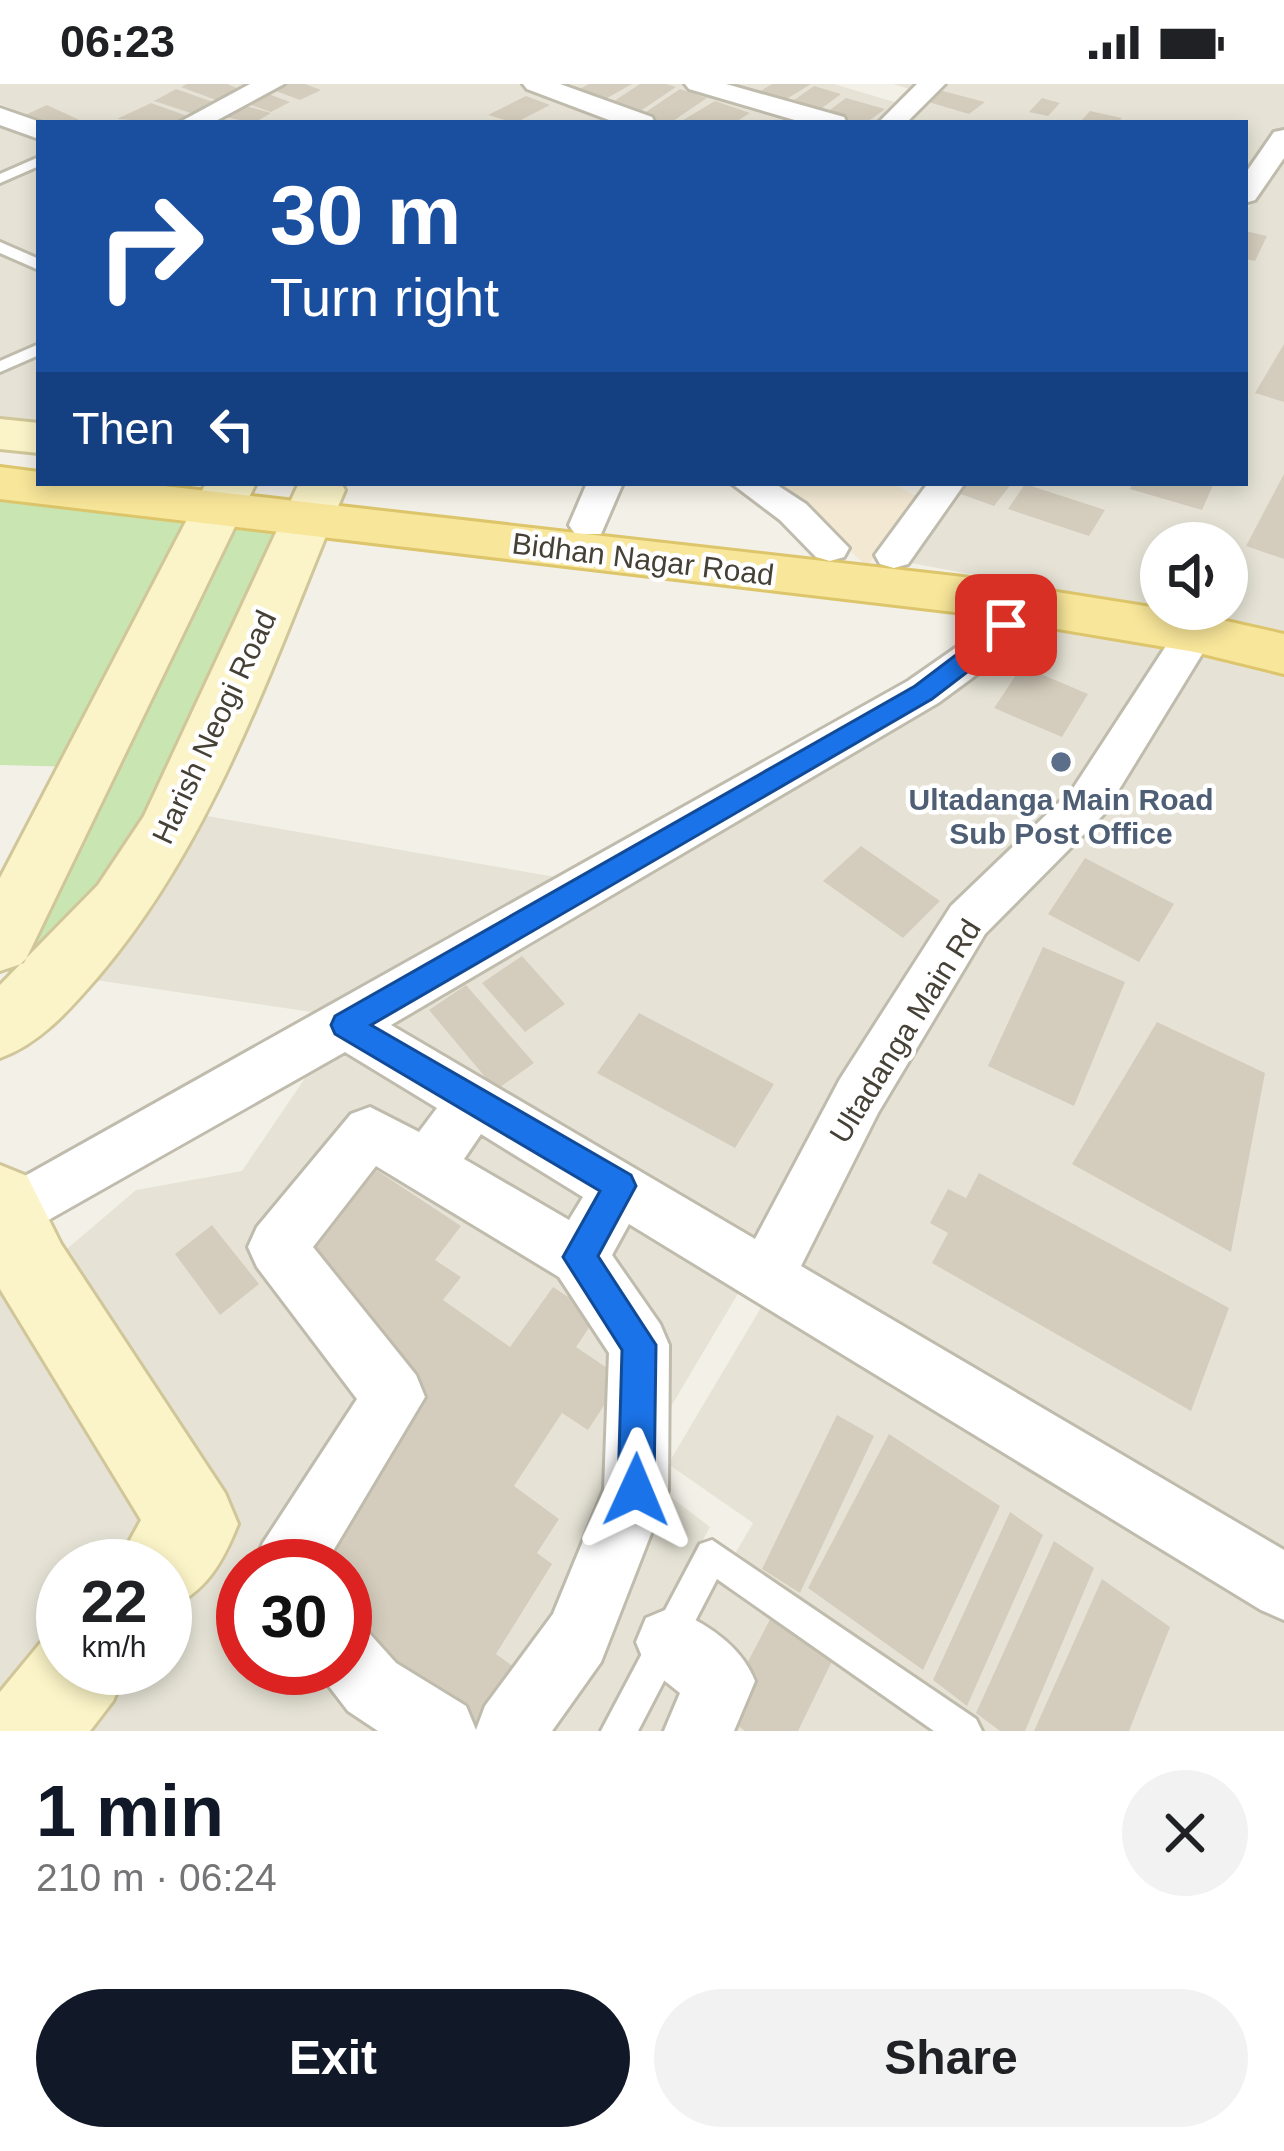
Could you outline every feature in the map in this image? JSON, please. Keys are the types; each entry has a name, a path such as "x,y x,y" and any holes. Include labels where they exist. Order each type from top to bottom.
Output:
{"main road":[{"path":"0,457 36,461"},
{"name":"Bidhan Nagar Road","path":"0,483 36,484"},
{"name":"Bidhan Nagar Road","path":"77,486 596,504 1140,603"},
{"name":"Bidhan Nagar Road","path":"317,497 1025,605 1140,610"},
{"name":"Bidhan Nagar Road","path":"1248,619 1284,623"},
{"name":"Bidhan Nagar Road","path":"1231,630 1284,654"}],"street":[{"path":"197,120 271,84"},
{"path":"536,84 607,118"},
{"path":"698,84 823,120"},
{"path":"894,120 932,84"},
{"path":"0,116 36,130"},
{"path":"1248,190 1284,138"},
{"path":"0,434 36,438"},
{"path":"754,486 793,512 830,548"},
{"path":"894,555 945,486"},
{"path":"0,943 232,492"},
{"name":"Harish Neogi Road","path":"0,1027 46,988 121,904 170,828 317,497"},
{"path":"182,1539 194,1524 8,1235 346,1025 923,692 988,645 1025,605"},
{"name":"Ultadanga Main Rd","path":"766,1274 859,1096 968,920 1088,802 1184,630"},
{"path":"346,1025 1284,1587"},
{"path":"426,1167 475,1100"},
{"path":"303,1539 394,1397 277,1247 370,1132 579,1257 639,1345 636,1490 577,1638 511,1731"},
{"path":"579,1257 620,1186"},
{"path":"670,1642 721,1681 700,1731"},
{"path":"372,1687 441,1731"},
{"path":"30,1731 59,1695"}],"lane":[{"path":"0,179 36,162"},
{"path":"0,247 36,264"},
{"path":"0,367 36,350"},
{"path":"619,1731 712,1556 964,1731"}],"shaded area":[{"path":"0,84 521,84 620,120 39,120 0,104"},
{"path":"559,84 834,84 901,104 881,120 658,120"},
{"path":"893,84 1284,84 1284,128 1248,181 1248,120 900,120 922,93"},
{"path":"0,120 36,135 36,433 0,429"},
{"path":"1284,156 1284,632 1248,625 1248,522 1140,522 1140,605 894,560 957,486 1248,486 1248,209"},
{"path":"770,486 897,486 922,499 867,566 803,508"},
{"path":"1027,604 1140,626 1140,630 1163,630 1284,653 1284,1565 373,1021 75,977 190,813 613,887"},
{"path":"326,1047 383,1052 749,1275 634,1469 710,1527 599,1731 45,1731 72,1695 192,1695 189,1539 209,1513 55,1259 136,1190 242,1171"},
{"path":"0,1239 176,1518 161,1539 36,1539 36,1695 0,1731"},
{"path":"769,1294 1284,1610 1284,1731 631,1731 753,1523 668,1464"}],"green space":[{"path":"0,485 207,510 79,767 0,765"},
{"path":"232,512 301,517 117,888 0,988"}],"building":[{"path":"227,84 239,89 216,100 181,87"},
{"path":"305,84 321,90 300,100 268,88"},
{"path":"589,84 632,84 600,102 574,92"},
{"path":"640,84 676,87 639,112 611,103"},
{"path":"772,84 811,84 780,103 754,95"},
{"path":"814,86 841,94 814,114 787,105"},
{"path":"176,89 213,102 191,113 154,101"},
{"path":"680,89 707,98 674,120 640,116"},
{"path":"939,90 985,102 969,114 925,101"},
{"path":"260,91 290,102 271,112 240,101"},
{"path":"526,96 550,105 521,120 488,115"},
{"path":"846,98 885,109 870,120 823,115"},
{"path":"1042,98 1060,103 1048,116 1029,112"},
{"path":"715,101 750,113 739,120 683,120"},
{"path":"151,103 187,116 178,120 117,119"},
{"path":"236,103 271,113 259,120 216,115"},
{"path":"47,105 80,120 36,122 23,116"},
{"path":"1090,111 1122,118 1120,120 1082,120"},
{"path":"1248,232 1267,236 1255,261 1248,260"},
{"path":"1284,344 1284,402 1255,393"},
{"path":"1284,474 1284,559 1248,547"},
{"path":"946,486 1010,486 994,506"},
{"path":"1024,486 1031,486 1105,510 1089,536 1008,509"},
{"path":"1132,486 1213,486 1202,510"},
{"path":"1022,666 1088,694 1062,737 994,708"},
{"path":"861,846 940,901 903,938 823,881"},
{"path":"1085,858 1174,904 1139,962 1048,914"},
{"path":"1043,947 1125,982 1074,1106 988,1066"},
{"path":"522,956 565,1004 525,1032 482,983"},
{"path":"466,985 534,1063 496,1090 429,1010"},
{"path":"639,1013 774,1084 735,1148 597,1073"},
{"path":"1157,1022 1265,1073 1231,1252 1072,1164"},
{"path":"364,1162 461,1226 435,1260 461,1277 443,1300 510,1347 553,1287 597,1316 576,1347 622,1378 588,1430 562,1413 514,1486 559,1519 537,1553 552,1564 496,1654 515,1668 477,1731 467,1731 372,1653 372,1539 322,1539 417,1394 293,1252"},
{"path":"979,1173 1229,1308 1191,1411 932,1263 948,1233 930,1223 948,1189 966,1198"},
{"path":"212,1225 259,1284 220,1315 175,1254"},
{"path":"837,1415 874,1436 800,1593 762,1569"},
{"path":"889,1434 1000,1506 923,1670 808,1588"},
{"path":"1010,1512 1043,1535 967,1706 933,1680"},
{"path":"1054,1541 1094,1568 1025,1731 1000,1731 976,1713"},
{"path":"1102,1579 1170,1627 1129,1731 1034,1731"},
{"path":"776,1608 837,1651 798,1731 745,1731 721,1713"}],"place":[{"name":"Ultadanga Main Road Sub Post Office","path":"1061,762"}],"route":[{"path":"636,1490 639,1345 579,1257 620,1186 346,1025 923,692 988,645 1006,625"}]}
